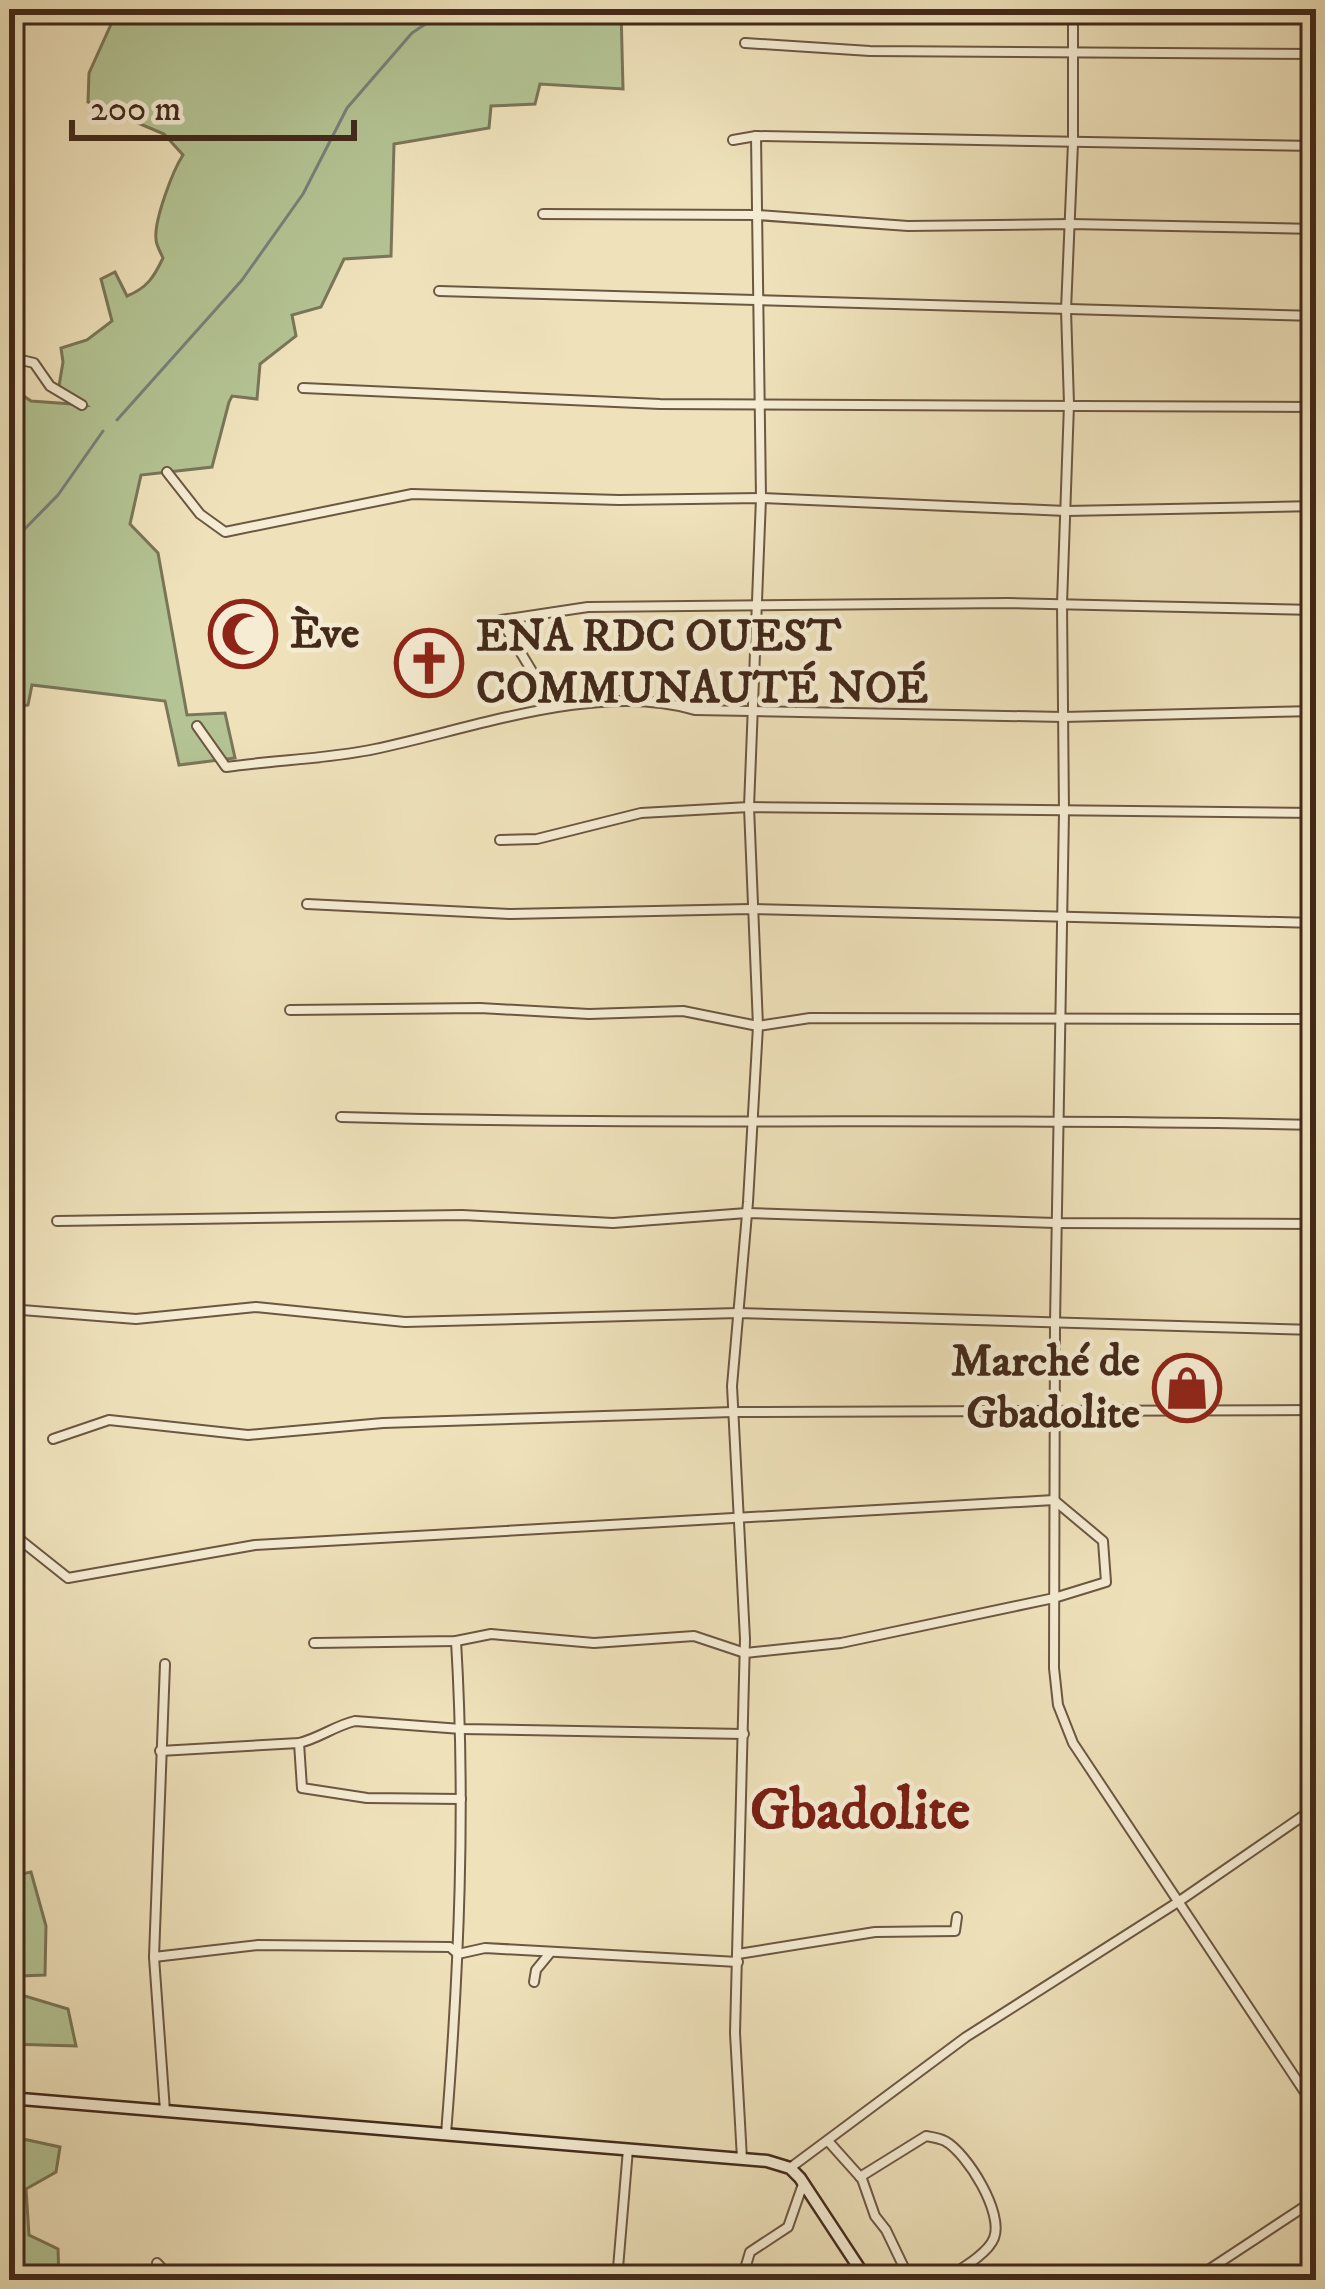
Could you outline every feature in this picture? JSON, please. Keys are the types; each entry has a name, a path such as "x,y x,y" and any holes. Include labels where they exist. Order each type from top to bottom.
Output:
{"street":[{"path":"1073,9 1054,1323 1054,1668 1058,1705 1073,1743 1316,2109"},
{"path":"745,43 818,50 1316,54"},
{"path":"742,2159 735,2032 745,1653 733,1412 758,1026 749,807 761,498 756,136"},
{"path":"733,140 756,136 1316,146"},
{"path":"542,214 757,215 908,226 1316,229"},
{"path":"439,291 1316,316"},
{"path":"9,357 34,363 50,386 82,405"},
{"path":"303,388 509,400 1316,407"},
{"path":"166,472 200,514 225,532 412,494 619,500 761,498 1066,511 1316,506"},
{"path":"553,706 501,620 588,607 1062,604 1316,610"},
{"path":"197,726 226,767 370,751 553,706 669,702 695,710 751,712 1064,716 1316,712"},
{"path":"500,840 537,839 641,813 749,807 1316,813"},
{"path":"307,904 510,914 751,908 1316,923"},
{"path":"290,1010 683,1011 758,1026 810,1018 1316,1019"},
{"path":"341,1117 559,1123 1058,1119 1316,1125"},
{"path":"57,1221 462,1215 613,1223 747,1213 1056,1223 1316,1224"},
{"path":"9,1309 136,1319 256,1306 405,1322 738,1313 1316,1330"},
{"path":"53,1439 109,1420 248,1436 383,1423 733,1412 1316,1410"},
{"path":"9,1531 68,1578 255,1545 1054,1500 1103,1541 1106,1582 1054,1598 841,1643 745,1653 694,1636 594,1643 491,1634 456,1641 314,1643"},
{"path":"446,2134 458,1954 461,1729 456,1641"},
{"path":"165,1664 154,1957 165,2111"},
{"path":"160,1751 299,1743 321,1738 355,1720 461,1729 744,1734"},
{"path":"299,1743 299,1783 308,1790 368,1798 461,1798"},
{"path":"790,2168 966,2037 1316,1808"},
{"path":"458,1954 485,1948 738,1958 875,1932 955,1931 957,1917"},
{"path":"154,1957 259,1945 450,1947 458,1954"},
{"path":"534,1982 536,1970 550,1952"},
{"path":"9,2098 742,2159 790,2168 868,2280"},
{"path":"860,2176 926,2135 945,2141 972,2168 991,2206 996,2232 992,2243 944,2280"},
{"path":"828,2141 860,2176 875,2216 910,2280"},
{"path":"616,2280 628,2150"},
{"path":"742,2278 750,2252 788,2227 803,2183"},
{"path":"1193,2280 1316,2199"},
{"path":"157,2263 173,2280"}],"green space":[{"path":"118,9 621,9 623,89 540,84 535,104 491,106 489,128 394,144 391,256 344,259 321,307 292,315 296,336 260,364 257,399 232,396 212,467 141,475 130,524 158,553 187,715 225,713 235,758 179,765 165,701 32,685 28,705 9,709 9,386 31,401 86,405 59,386 61,348 87,340 112,321 101,279 115,272 127,296 156,271 163,258 156,241 158,220 183,155 164,134 88,102 89,73"},
{"path":"9,1872 12,1876 31,1872 46,1926 45,1975 20,1976 18,1994 68,2009 76,2046 9,2044"},
{"path":"9,2136 60,2147 56,2172 26,2189 29,2235 58,2249 59,2280 9,2280"}],"waterway":[{"path":"117,420 242,280 303,194 347,108 412,33 448,9"},
{"path":"9,545 58,495 103,431"}],"place":[{"name":"Ève","path":"243,634"},
{"name":"ENA RDC OUEST COMMUNAUTÉ NOÉ","path":"429,663"},
{"name":"Marché de Gbadolite","path":"1187,1388"}],"district":[{"name":"Gbadolite","path":"860,1811"}]}
